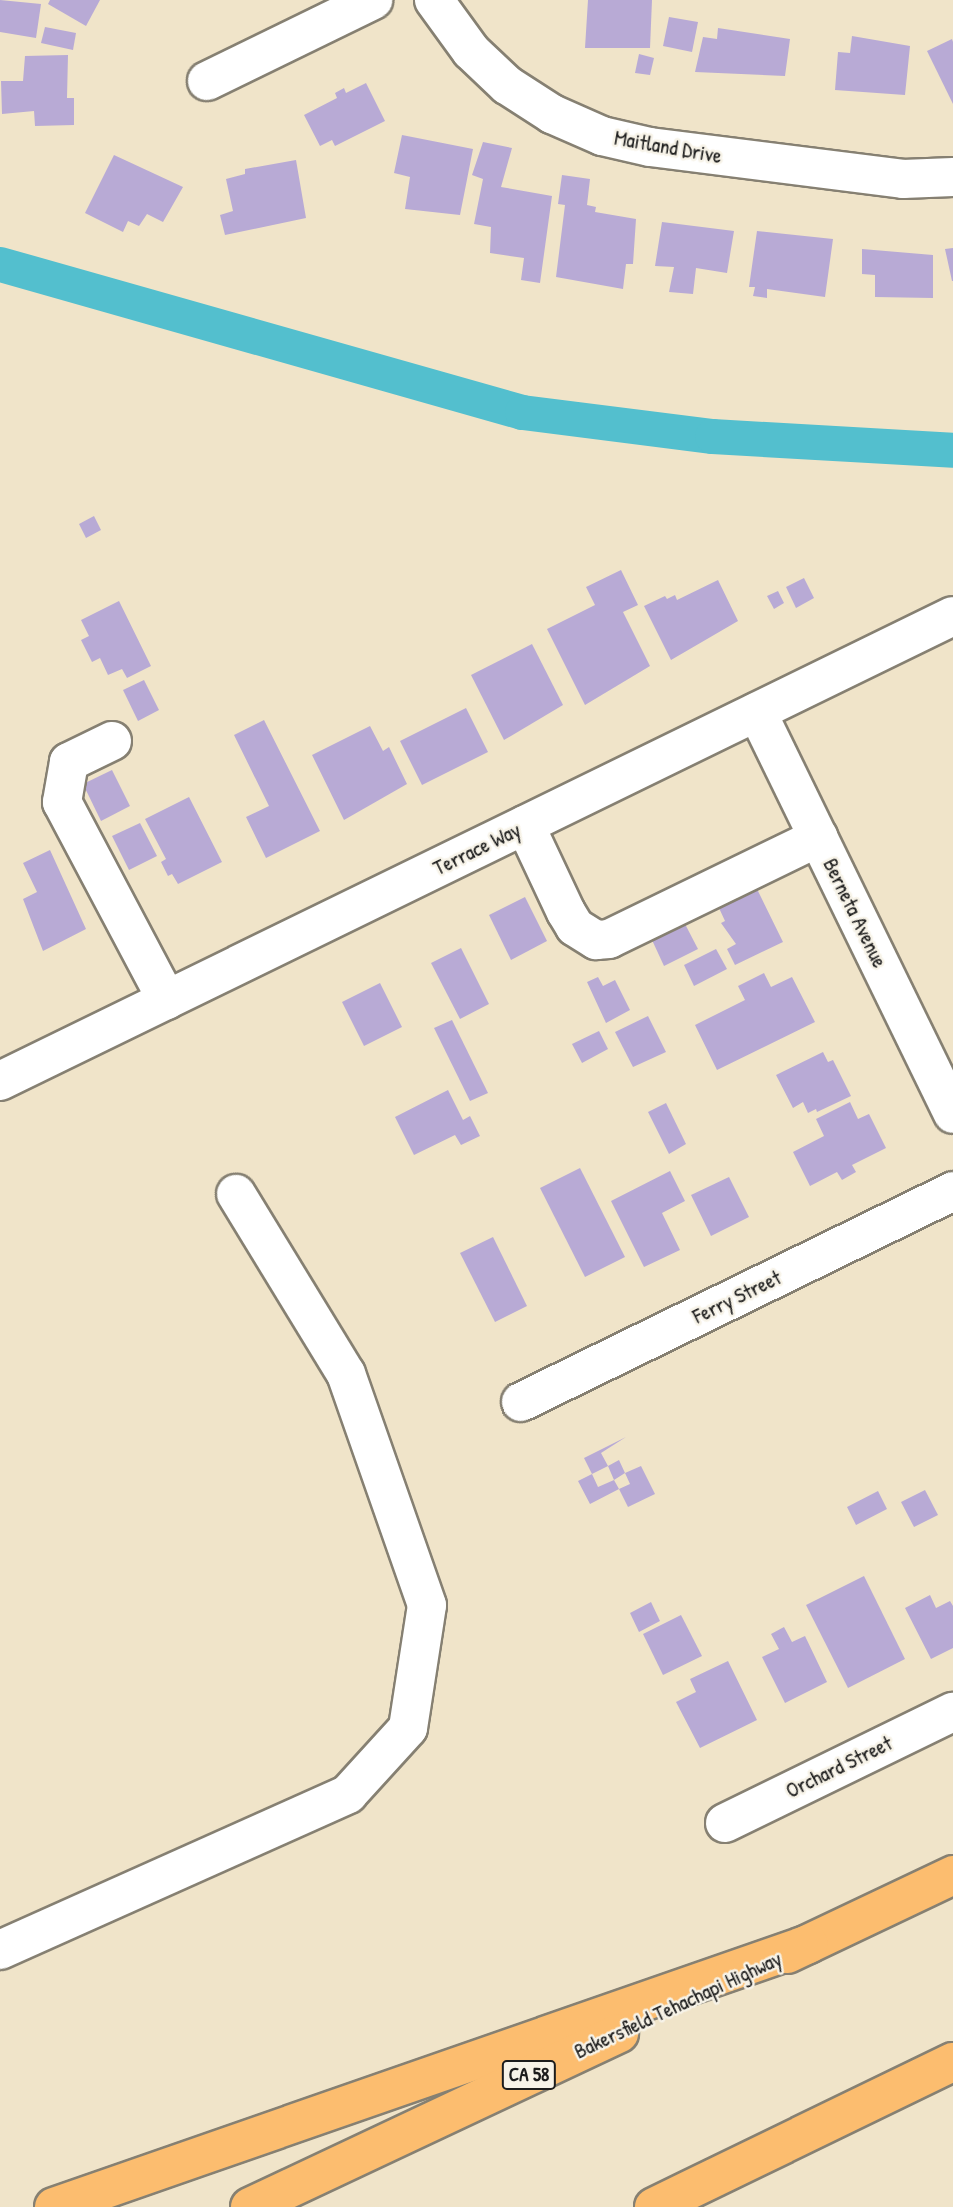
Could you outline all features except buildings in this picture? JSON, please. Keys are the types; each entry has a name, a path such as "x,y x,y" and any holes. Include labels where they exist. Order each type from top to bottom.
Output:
{"highway":[{"name":"Bakersfield Tehachapi Highway","path":"250,2207 953,1875"},
{"path":"54,2207 809,1944"},
{"path":"654,2207 953,2062"},
{"path":"689,2207 862,2106"}],"street":[{"path":"208,81 373,0"},
{"name":"Maitland Drive","path":"434,0 471,51 507,85 552,114 602,136 650,147 903,179 953,177"},
{"name":"Terrace Way","path":"0,1081 953,616"},
{"name":"Berneta Avenue","path":"758,712 953,1114"},
{"path":"112,741 69,762 62,802 167,1000"},
{"path":"525,825 575,927 596,940 608,939 819,837"},
{"name":"Ferry Street","path":"521,1402 953,1191"},
{"path":"0,1950 348,1794 408,1728 427,1605 346,1374 236,1194"},
{"name":"Orchard Street","path":"725,1823 953,1712"}],"waterway":[{"path":"0,264 522,412 712,436 953,450"}]}
